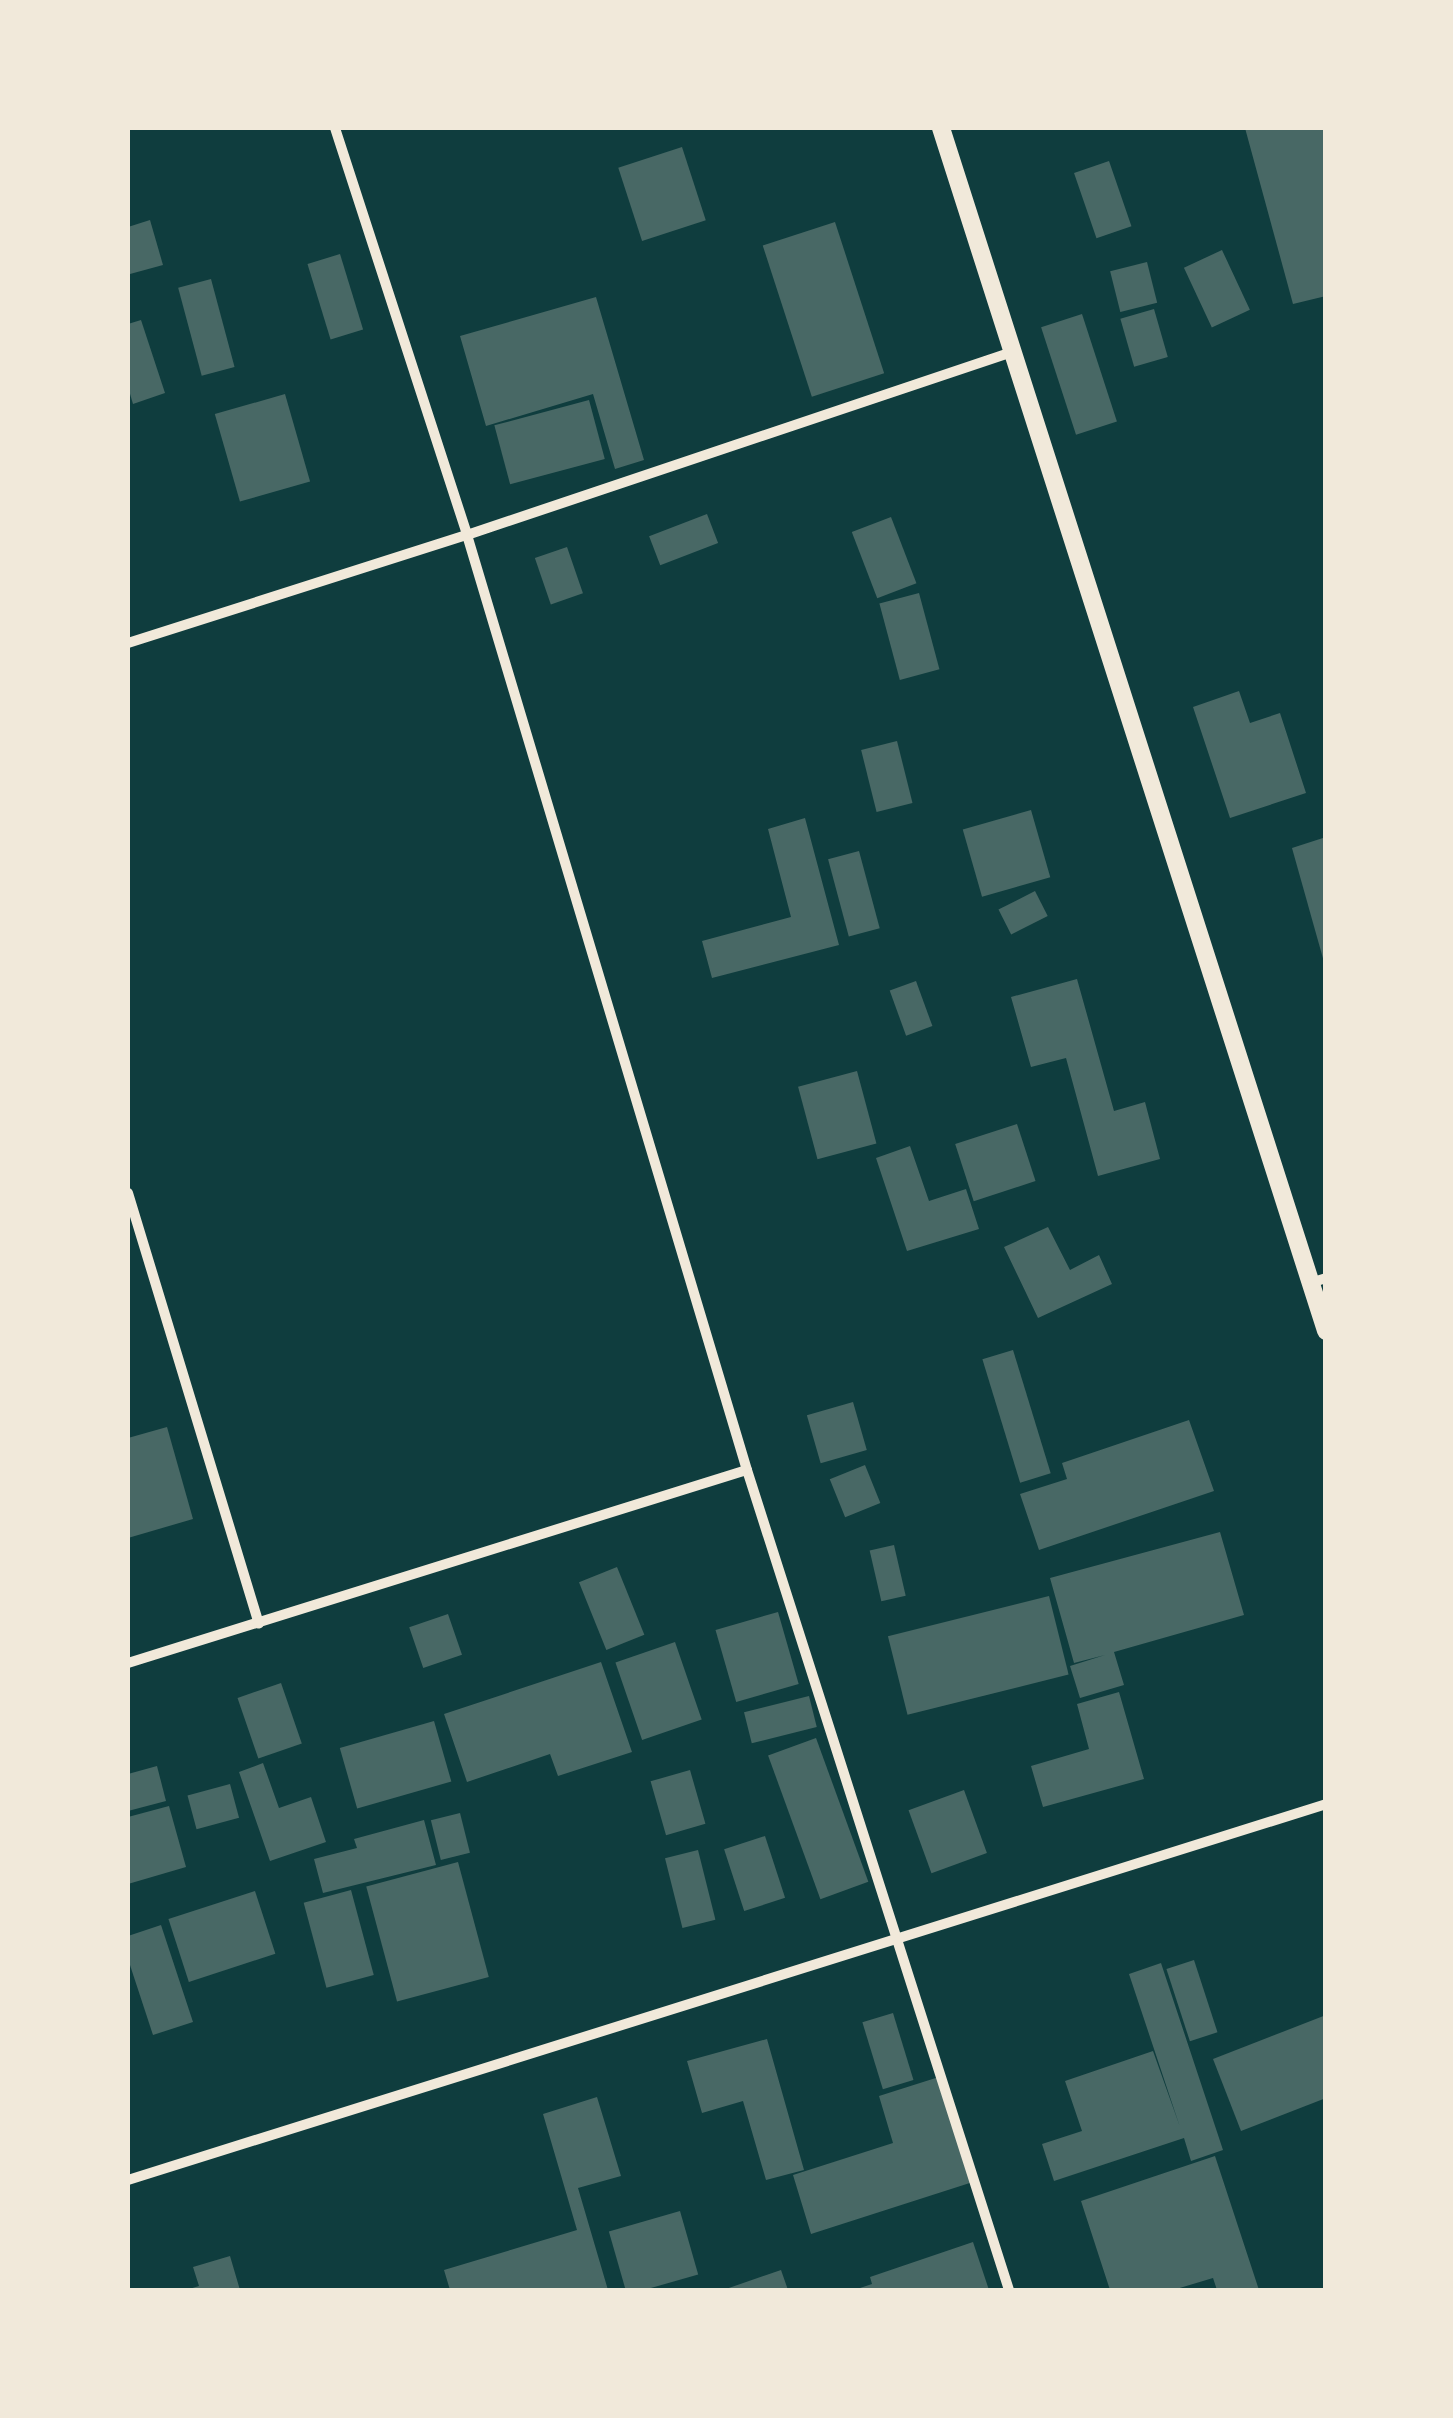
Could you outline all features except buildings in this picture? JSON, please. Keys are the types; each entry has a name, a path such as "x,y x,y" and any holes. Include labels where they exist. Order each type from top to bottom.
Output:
{"street":[{"path":"335,128 467,535 747,1470 900,1938 1009,2290"},
{"path":"941,128 1318,1280 1326,1331"},
{"path":"128,643 467,535 1012,352"},
{"path":"128,1193 259,1622"},
{"path":"128,1664 747,1470"},
{"path":"128,2180 1326,1804"}]}
